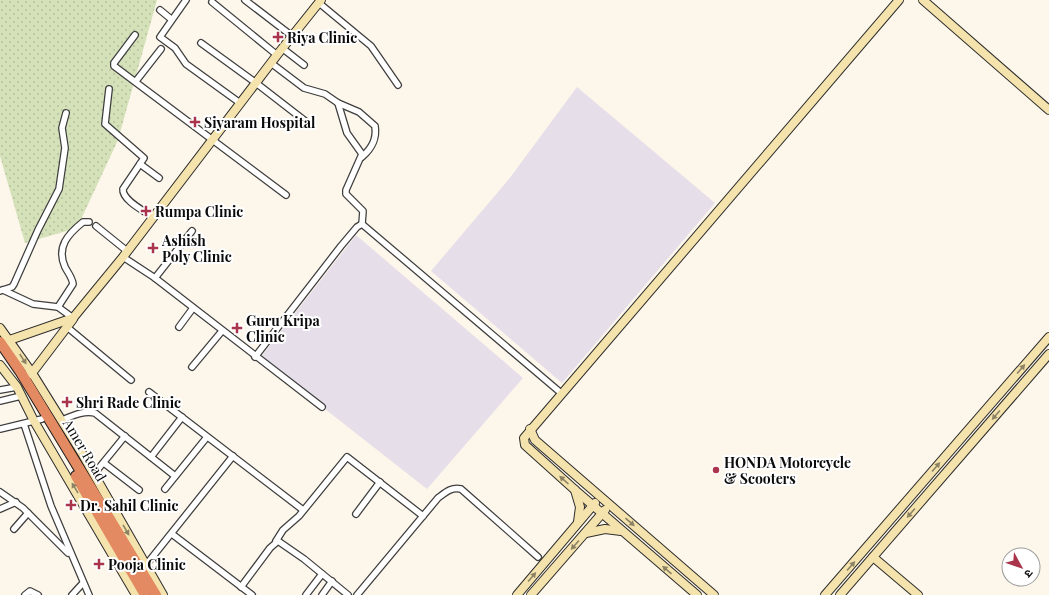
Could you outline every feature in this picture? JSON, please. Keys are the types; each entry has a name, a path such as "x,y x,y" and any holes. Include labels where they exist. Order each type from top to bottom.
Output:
{"highway":[{"name":"Amer Road","path":"3,345 28,375 156,595"},
{"name":"Amer Road","path":"3,345 38,420 136,590 145,595"}],"street":[{"path":"186,0 160,34 161,38 175,48 186,64 240,103"},
{"path":"245,0 292,36"},
{"path":"697,595 575,490 525,444 524,438 899,0"},
{"path":"923,0 1049,110"},
{"path":"212,2 276,55"},
{"path":"164,595 62,420 28,375 125,254 276,55 320,2 371,46 398,85"},
{"path":"160,10 171,19"},
{"path":"134,36 113,65 286,195"},
{"path":"201,43 256,82 308,124"},
{"path":"136,81 161,48"},
{"path":"282,48 304,65"},
{"path":"255,357 341,246 357,227 362,224 364,213 348,198 346,190 362,156 374,144 376,133 375,126 359,112 338,103 325,94 304,88 271,62"},
{"path":"109,89 105,124 143,155 143,161 122,192 127,198 153,217"},
{"path":"338,103 347,132 361,151 362,156"},
{"path":"2,290 12,287 14,284 38,230 59,189 65,148 62,128 66,113"},
{"path":"140,164 159,178"},
{"path":"58,307 73,284 72,278 62,256 63,242 83,222 89,222"},
{"path":"362,224 561,393"},
{"path":"96,226 125,254 255,357 322,407"},
{"path":"155,278 192,231"},
{"path":"2,290 33,304 58,307 73,318"},
{"path":"179,326 193,308"},
{"path":"0,328 3,345 73,318"},
{"path":"67,327 131,380"},
{"path":"192,367 222,331"},
{"path":"825,595 1049,337"},
{"path":"840,595 1049,354"},
{"path":"0,366 17,387 21,396 38,420 0,429"},
{"path":"0,390 17,387"},
{"path":"149,392 303,510"},
{"path":"0,401 21,396"},
{"path":"62,420 73,415 90,412 101,417 175,476"},
{"path":"151,457 182,417"},
{"path":"24,424 44,488 70,554 89,595"},
{"path":"530,430 535,440 714,595"},
{"path":"94,474 125,436"},
{"path":"165,489 207,437"},
{"path":"146,565 172,534 232,456"},
{"path":"241,587 283,530 295,521 346,458 380,482 423,516"},
{"path":"104,462 139,490"},
{"path":"356,514 380,482"},
{"path":"357,595 423,516 446,491 454,488 461,490 538,557"},
{"path":"575,490 580,507 580,517 577,524"},
{"path":"0,492 16,502 70,554"},
{"path":"517,595 600,497"},
{"path":"0,509 16,502"},
{"path":"531,595 609,504"},
{"path":"14,529 28,513"},
{"path":"584,534 605,529 615,529 623,532"},
{"path":"172,534 252,595"},
{"path":"276,541 282,542 348,595"},
{"path":"873,557 918,595"},
{"path":"547,560 556,566"},
{"path":"306,595 322,574"},
{"path":"322,595 332,581"},
{"path":"72,595 83,583"},
{"path":"25,595 30,591 38,595"}],"shaded area":[{"path":"577,87 715,203 562,383 431,271 509,179"},
{"path":"356,235 523,378 427,489 260,358"}],"green space":[{"path":"0,0 157,0 118,140 77,228 25,243 0,156"}],"place":[{"name":"Riya Clinic","path":"278,37"},
{"name":"Siyaram Hospital","path":"195,122"},
{"name":"Rumpa Clinic","path":"146,211"},
{"name":"Ashish Poly Clinic","path":"153,248"},
{"name":"Guru Kripa Clinic","path":"237,328"},
{"name":"Shri Rade Clinic","path":"67,402"},
{"name":"HONDA Motorcycle & Scooters","path":"716,470"},
{"name":"Dr. Sahil Clinic","path":"71,505"},
{"name":"Pooja Clinic","path":"99,564"}]}
